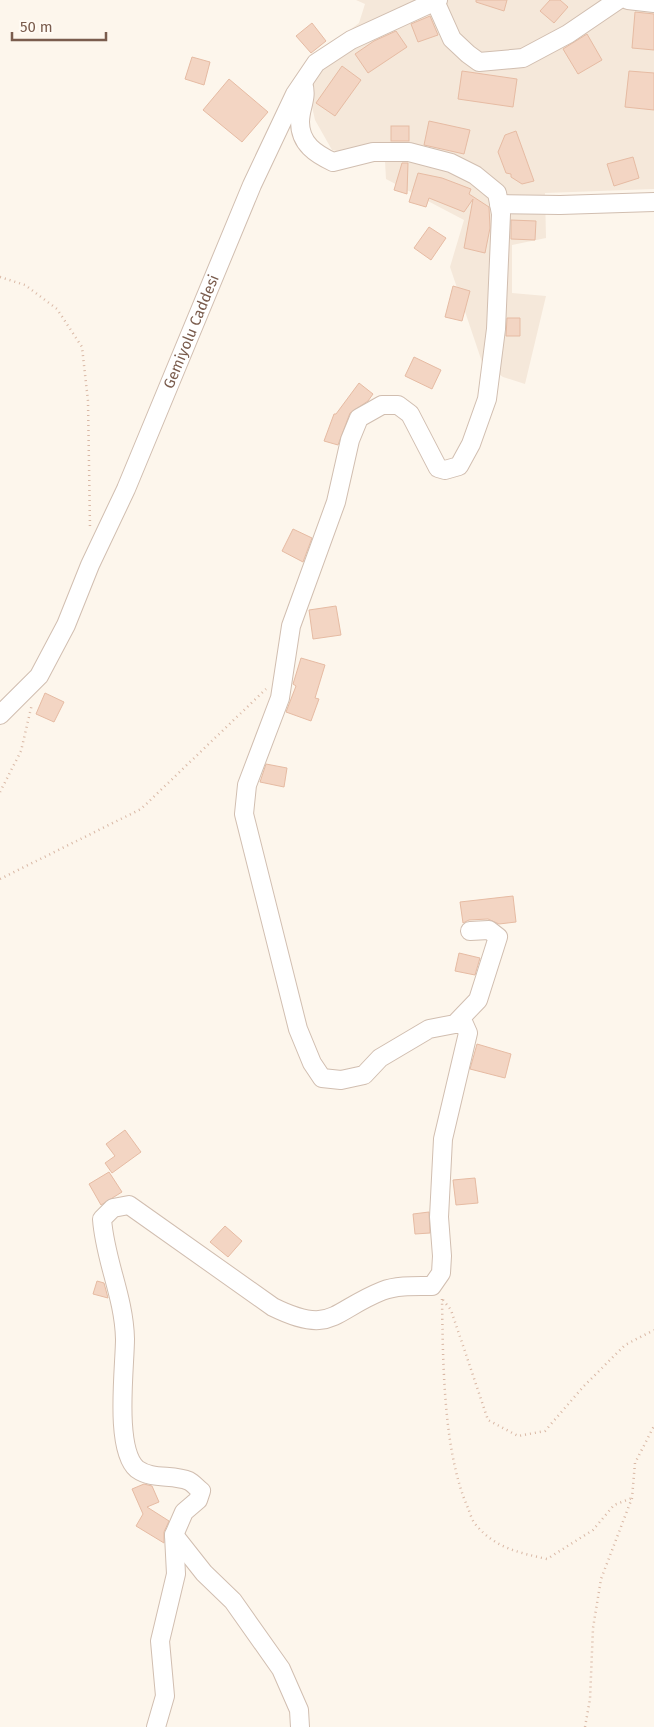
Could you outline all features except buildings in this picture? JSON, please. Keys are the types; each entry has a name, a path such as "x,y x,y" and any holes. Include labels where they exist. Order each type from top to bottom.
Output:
{"street":[{"path":"436,1 452,38 479,62 523,58 568,34 618,0"},
{"path":"628,0 654,3"},
{"name":"Gemiyolu Caddesi","path":"0,716 39,676 66,625 90,565 126,489 252,186 302,83 316,63 351,40 436,1"},
{"path":"156,1727 165,1696 160,1641 176,1574 174,1535 184,1512 198,1500 200,1491 188,1481 160,1477 138,1469 128,1456 121,1400 125,1339 122,1302 104,1243 102,1220 113,1208 129,1205 273,1307 295,1318 315,1321 331,1319 384,1290 437,1292 442,1256 439,1217 443,1139 468,1033 464,1024 430,1029 380,1058 364,1076 341,1080 322,1078 312,1063 298,1029 244,814 247,785 280,698 291,626 336,502 350,440 359,418 382,405 398,405 410,414 438,468 445,470 459,466 471,444 487,399 496,329 500,214 497,193 475,175 451,163 410,152 373,152 333,162 318,154 304,142 300,122 306,93 302,83"},
{"path":"499,204 560,205 654,202"},
{"path":"456,1024 478,1000 498,937 489,930 470,931"},
{"path":"174,1535 204,1573 233,1601 281,1668 299,1710 300,1727"}],"path":[{"path":"0,277 25,286 57,309 82,347 88,401 90,530"},
{"path":"0,879 141,810 284,671"},
{"path":"0,792 21,751 39,676"},
{"path":"437,1292 454,1318 488,1420 518,1436 545,1431 583,1387 625,1345 654,1330"},
{"path":"437,1292 448,1420 460,1490 475,1525 507,1550 546,1559 593,1530 614,1505 632,1498"},
{"path":"585,1727 590,1699 593,1628 601,1579 632,1498 635,1464 654,1426"}],"shaded area":[{"path":"356,0 654,0 654,189 545,193 546,238 512,245 512,293 546,296 525,384 503,377 482,362 450,267 464,220 386,179 385,161 332,150 315,120 303,66 359,23 365,4"}]}
